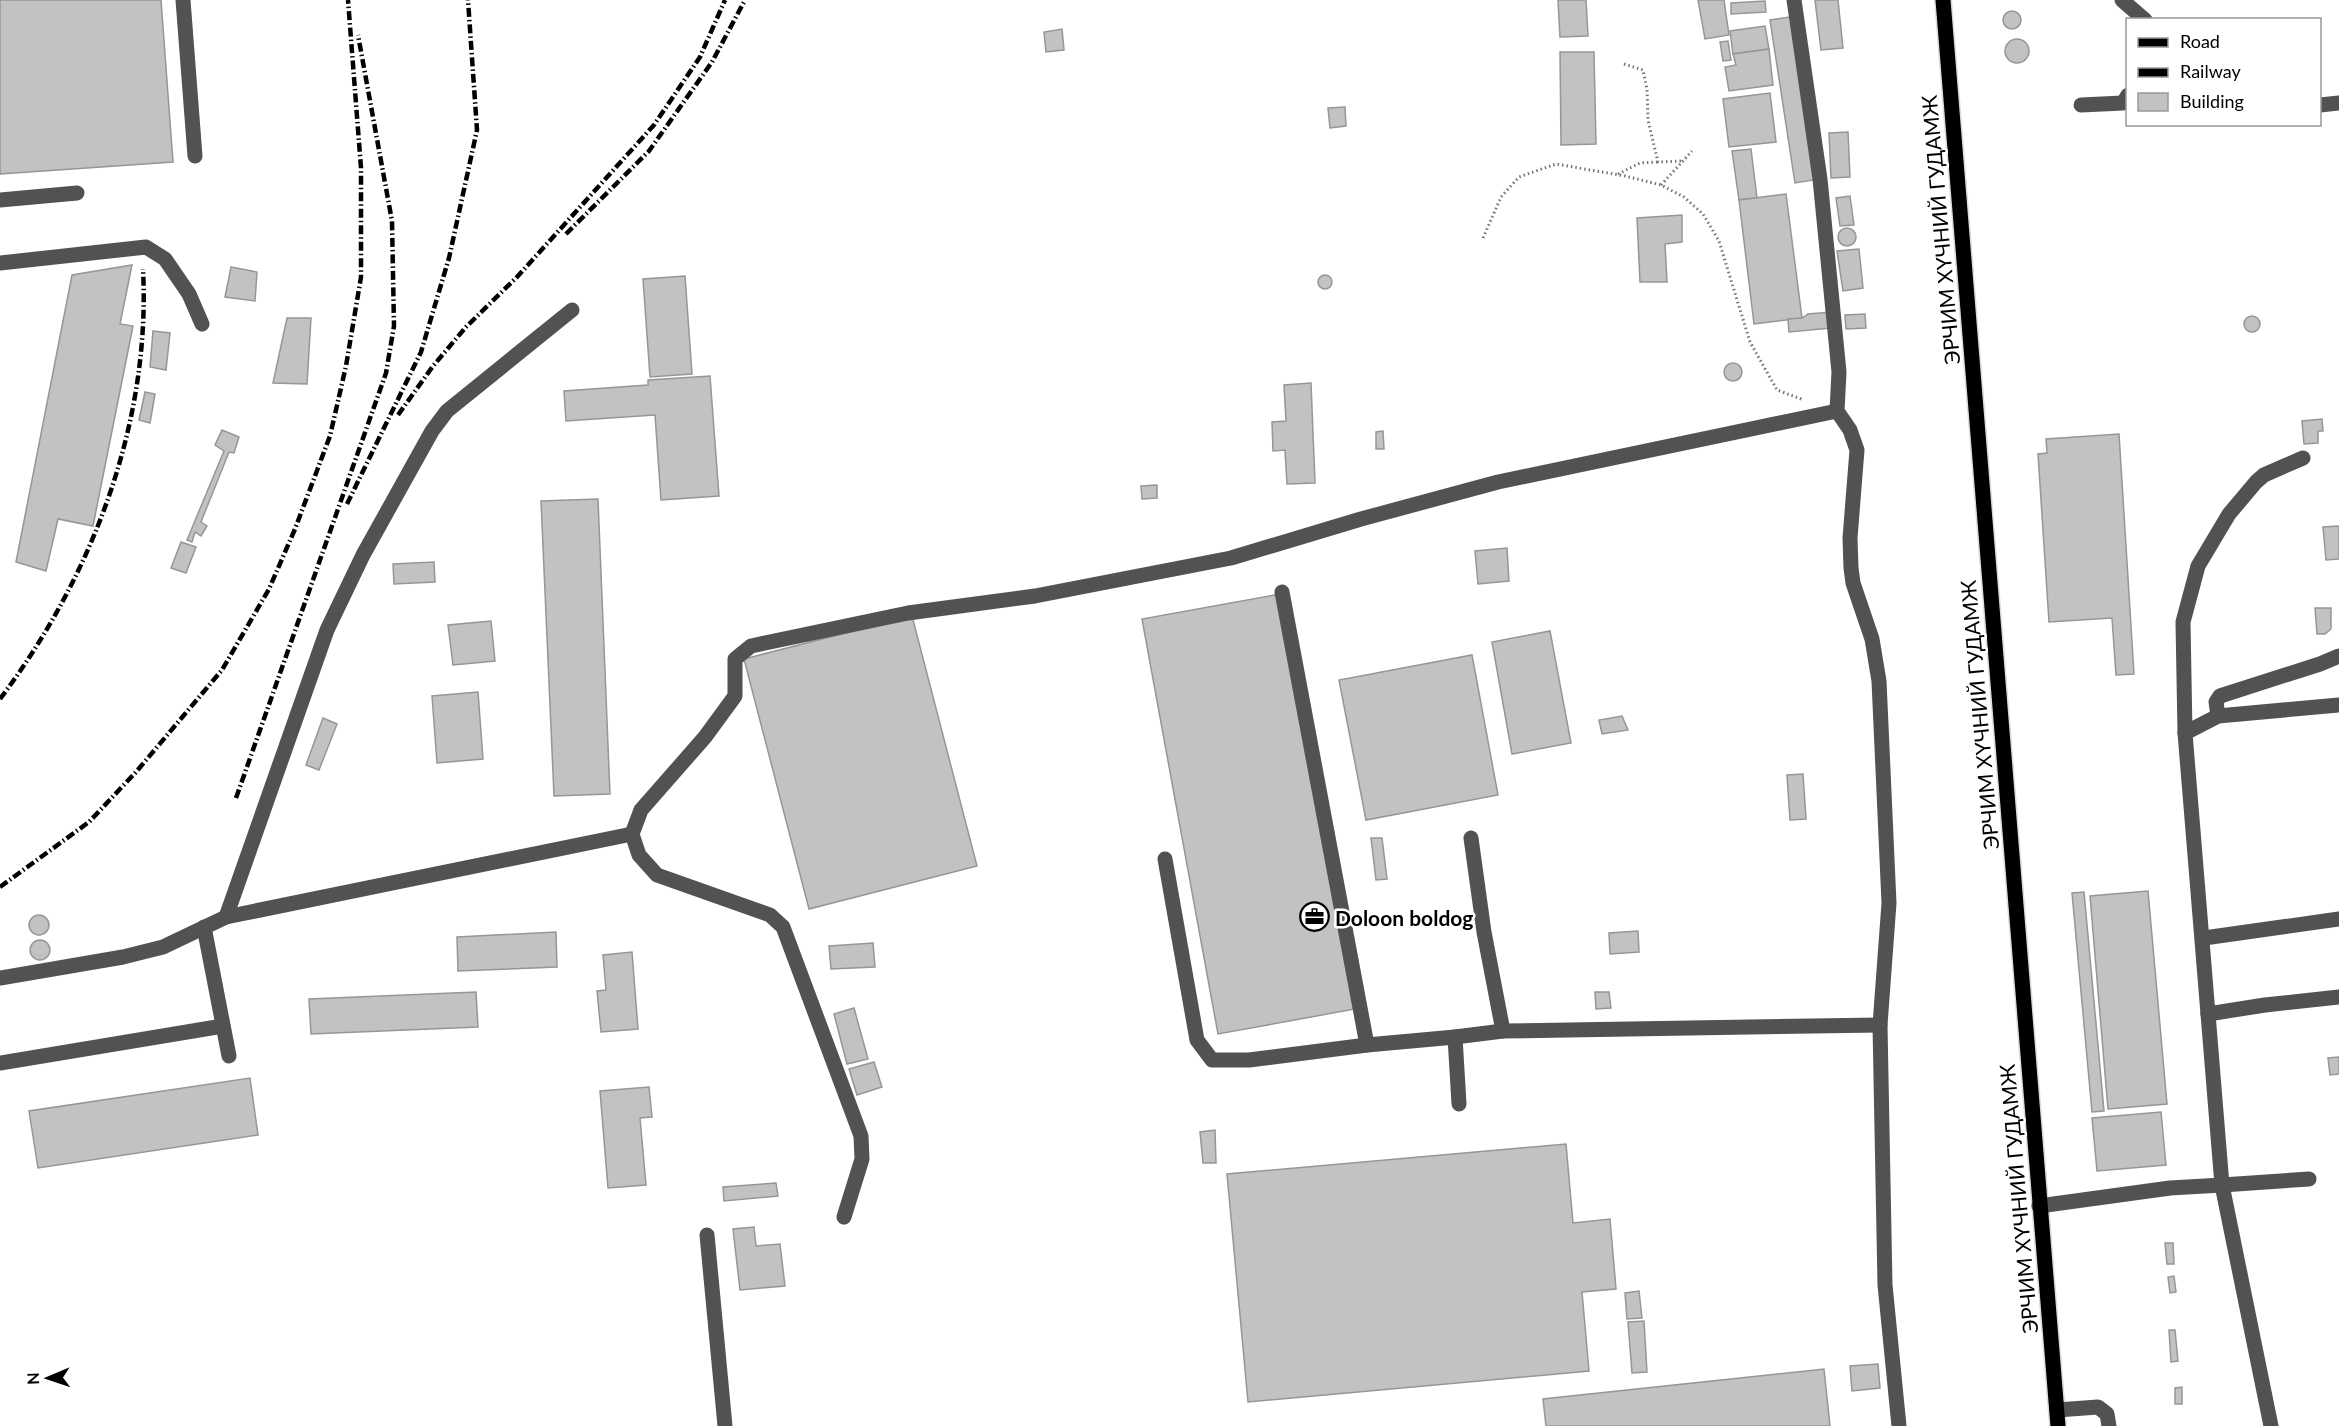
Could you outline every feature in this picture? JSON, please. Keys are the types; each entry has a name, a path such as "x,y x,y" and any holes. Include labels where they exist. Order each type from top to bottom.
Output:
{"main road":[{"name":"ЭРЧИМ ХҮЧНИЙ ГУДАМЖ","path":"1943,0 2058,1426"}],"street":[{"path":"183,0 195,156"},
{"path":"1794,0 1820,179 1839,372 1837,411 1850,430 1857,450 1850,538 1851,568 1853,583 1874,648 1881,706 1889,903 1880,1025 1885,1285 1899,1426"},
{"path":"2122,0 2143,18"},
{"path":"2081,105 2123,104 2126,97"},
{"path":"2321,105 2339,103"},
{"path":"0,200 77,193"},
{"path":"0,263 146,247 165,259 189,294 202,324"},
{"path":"226,918 327,630 363,555 432,431 447,411 572,310"},
{"path":"844,1217 862,1159 861,1136 783,927 770,915 657,875 639,855 632,834 640,810 705,736 735,696 735,659 751,646 908,613 1035,596 1231,558 1361,519 1498,482 1837,411"},
{"path":"2271,1426 2222,1185 2204,938 2185,733 2183,622 2198,566 2229,514 2264,475 2303,458"},
{"path":"1282,592 1366,1045"},
{"path":"2218,716 2216,702 2220,696 2339,656"},
{"path":"2185,733 2218,716 2339,705"},
{"path":"0,978 123,957 163,947 226,918 632,834"},
{"path":"1471,838 1484,932 1503,1031"},
{"path":"1165,859 1197,1040 1212,1060 1249,1060 1503,1031 1880,1025"},
{"path":"2204,938 2339,919"},
{"path":"204,927 229,1056"},
{"path":"2208,1014 2339,997"},
{"path":"0,1063 223,1026"},
{"path":"1455,1037 1459,1104"},
{"path":"2039,1206 2170,1188 2308,1179"},
{"path":"707,1234 725,1426"},
{"path":"2057,1410 2098,1407 2107,1414 2109,1426"}],"path":[{"path":"1624,64 1643,70 1647,89 1648,120 1658,162"},
{"path":"1661,185 1692,151"},
{"path":"1618,174 1640,164 1682,160"},
{"path":"1483,238 1502,197 1519,177 1556,164 1618,174 1661,185 1684,198 1703,214 1719,241 1750,342 1777,390 1808,401"}],"building":[{"path":"0,0 161,0 173,162 0,174"},
{"path":"1558,0 1586,0 1588,36 1560,37"},
{"path":"1698,0 1724,0 1729,35 1705,39"},
{"path":"1815,0 1838,0 1843,48 1821,50"},
{"path":"1765,1 1766,12 1731,14 1731,3"},
{"path":"2012,11 2018,14 2021,20 2018,26 2012,29 2006,26 2003,20 2006,14"},
{"path":"1796,16 1820,179 1795,183 1770,20"},
{"path":"1765,26 1769,49 1733,54 1730,31"},
{"path":"1062,29 1064,50 1046,52 1044,32"},
{"path":"2017,39 2025,43 2029,51 2025,59 2017,63 2009,59 2005,51 2009,43"},
{"path":"1728,41 1731,60 1723,61 1720,42"},
{"path":"1769,49 1773,85 1729,91 1725,67 1736,65 1733,54"},
{"path":"1560,52 1594,52 1596,144 1561,145"},
{"path":"1770,93 1776,142 1729,147 1723,99"},
{"path":"1345,107 1346,126 1330,128 1328,108"},
{"path":"1848,132 1850,177 1831,178 1829,133"},
{"path":"1751,149 1757,198 1739,200 1732,151"},
{"path":"1786,194 1802,318 1754,324 1739,200"},
{"path":"1850,196 1854,225 1840,226 1836,198"},
{"path":"1682,215 1682,242 1665,244 1667,282 1640,282 1637,218"},
{"path":"1843,228 1851,228 1856,233 1854,244 1843,246 1838,241 1838,233"},
{"path":"1859,249 1863,288 1843,291 1837,251"},
{"path":"132,265 120,324 133,326 93,526 58,519 46,571 16,562 72,275"},
{"path":"231,267 257,272 255,301 225,297"},
{"path":"1322,275 1328,275 1332,282 1328,289 1322,289 1318,285 1318,279"},
{"path":"685,276 692,374 650,377 643,279"},
{"path":"1831,312 1831,328 1789,332 1788,319"},
{"path":"1865,314 1866,328 1846,329 1845,315"},
{"path":"2249,316 2255,316 2260,324 2258,330 2249,332 2244,327 2244,321"},
{"path":"287,318 311,318 307,384 273,383"},
{"path":"153,331 170,333 166,370 150,367"},
{"path":"1733,363 1739,366 1742,372 1739,378 1733,381 1727,378 1724,372 1727,366"},
{"path":"710,376 719,496 661,500 655,415 566,421 564,391 648,385 648,380"},
{"path":"1311,383 1315,483 1287,484 1285,450 1273,451 1272,422 1286,421 1284,385"},
{"path":"145,392 155,394 150,423 139,420"},
{"path":"2322,419 2323,431 2318,431 2318,443 2304,444 2302,421"},
{"path":"222,430 239,437 234,453 229,452 201,522 207,526 201,536 195,532 192,542 187,540 224,451 215,445"},
{"path":"1383,431 1384,449 1376,449 1376,432"},
{"path":"2119,434 2134,674 2116,675 2112,618 2049,622 2038,454 2047,453 2046,439"},
{"path":"1157,485 1157,498 1142,499 1141,486"},
{"path":"598,499 610,794 554,796 541,501"},
{"path":"2339,526 2339,559 2326,560 2323,527"},
{"path":"181,542 196,547 186,573 171,568"},
{"path":"1507,548 1509,581 1478,584 1475,551"},
{"path":"434,562 435,582 394,584 393,564"},
{"path":"1280,594 1355,1009 1218,1034 1142,619"},
{"path":"2315,608 2331,608 2331,629 2325,634 2317,634"},
{"path":"912,616 977,866 809,909 744,659"},
{"path":"491,621 495,661 453,665 448,625"},
{"path":"1550,631 1571,743 1512,754 1492,642"},
{"path":"1472,655 1498,795 1366,820 1339,680"},
{"path":"478,692 483,759 437,763 432,696"},
{"path":"1622,716 1628,730 1602,734 1599,720"},
{"path":"323,718 337,724 319,770 306,765"},
{"path":"1803,774 1806,819 1790,820 1787,775"},
{"path":"1371,838 1382,838 1387,879 1376,880"},
{"path":"2148,891 2167,1104 2108,1109 2090,896"},
{"path":"2084,892 2104,1111 2092,1112 2072,893"},
{"path":"39,915 46,918 49,925 46,932 39,935 32,932 29,925 32,918"},
{"path":"1638,931 1639,952 1610,954 1609,933"},
{"path":"556,932 557,967 458,971 457,937"},
{"path":"40,940 47,943 50,950 47,957 40,960 33,957 30,950 33,943"},
{"path":"873,943 875,967 831,969 829,946"},
{"path":"632,952 638,1029 601,1032 597,991 606,990 603,955"},
{"path":"476,992 478,1027 311,1034 309,999"},
{"path":"1595,992 1609,992 1611,1008 1596,1009"},
{"path":"854,1008 868,1059 847,1064 834,1014"},
{"path":"2339,1057 2339,1074 2330,1075 2328,1058"},
{"path":"874,1062 882,1087 857,1095 849,1069"},
{"path":"250,1078 258,1135 38,1168 29,1111"},
{"path":"649,1087 652,1117 640,1118 646,1185 608,1188 600,1091"},
{"path":"2161,1112 2166,1165 2097,1171 2092,1118"},
{"path":"1215,1130 1216,1163 1203,1163 1200,1132"},
{"path":"1566,1144 1573,1223 1610,1219 1616,1289 1582,1292 1589,1371 1248,1402 1227,1174"},
{"path":"776,1183 778,1196 724,1201 723,1187"},
{"path":"754,1227 756,1246 780,1244 785,1286 740,1290 733,1229"},
{"path":"2165,1243 2173,1243 2174,1264 2167,1264"},
{"path":"2174,1276 2176,1292 2170,1293 2168,1277"},
{"path":"1639,1291 1642,1318 1627,1319 1625,1293"},
{"path":"1644,1321 1647,1372 1632,1373 1628,1322"},
{"path":"2169,1330 2175,1330 2178,1361 2171,1362"},
{"path":"1878,1364 1880,1388 1852,1391 1850,1366"},
{"path":"1824,1369 1830,1426 1546,1426 1543,1399"},
{"path":"2182,1387 2182,1404 2175,1404 2175,1388"}],"railway":[{"path":"0,887 89,822 136,772 222,670 269,589 295,529 330,436 346,366 361,277 361,168 348,0"},
{"path":"347,504 421,352 449,258 477,130 468,0"},
{"path":"398,415 433,366 466,327 517,277 654,125 700,57 725,0"},
{"path":"566,234 649,151 712,62 745,0"},
{"path":"236,798 386,373 394,326 392,221 358,35"},
{"path":"0,699 33,652 62,602 88,550 109,496 126,441 137,384 143,327 143,269"}],"place":[{"name":"Doloon boldog","path":"1314,917"}]}
